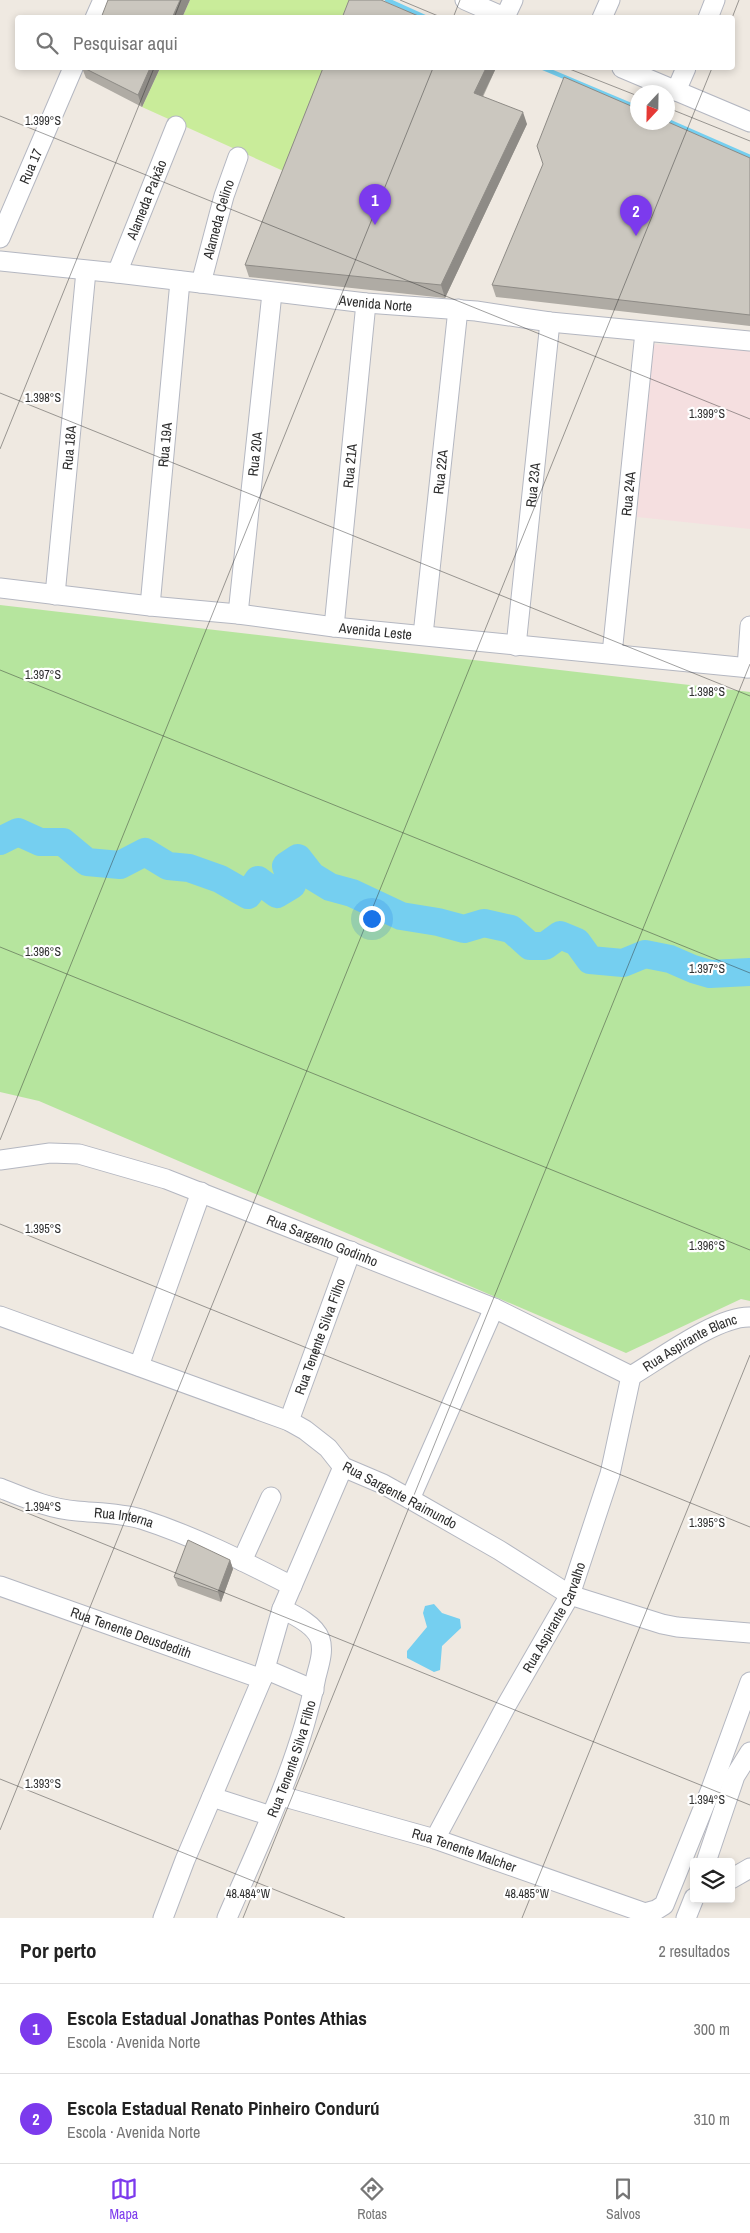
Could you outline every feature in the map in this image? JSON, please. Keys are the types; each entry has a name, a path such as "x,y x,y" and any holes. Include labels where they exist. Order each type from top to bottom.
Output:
{"street":[{"path":"96,15 103,0"},
{"path":"465,0 500,15"},
{"path":"506,15 513,0"},
{"path":"603,15 610,0"},
{"path":"709,15 715,0"},
{"name":"Rua 17","path":"0,238 72,70"},
{"path":"627,70 750,122"},
{"path":"676,91 685,70"},
{"name":"Alameda Paixão","path":"117,273 176,126"},
{"name":"Alameda Celino","path":"201,283 224,196 238,157"},
{"name":"Avenida Norte","path":"0,261 117,273 366,304 458,309 550,322 750,341"},
{"name":"Rua 18A","path":"56,595 86,271"},
{"name":"Rua 19A","path":"150,606 180,281"},
{"name":"Rua 20A","path":"238,614 272,293"},
{"name":"Rua 21A","path":"334,627 366,304"},
{"name":"Rua 22A","path":"423,635 458,309"},
{"name":"Rua 23A","path":"516,646 550,322"},
{"name":"Rua 24A","path":"612,654 645,332"},
{"name":"Avenida Leste","path":"0,588 150,606 238,614 334,627 748,668"},
{"path":"748,668 750,626"},
{"name":"Rua Sargento Godinho","path":"0,1160 50,1153 79,1154 166,1179 494,1308 631,1376"},
{"path":"139,1366 201,1192"},
{"name":"Rua Tenente Silva Filho","path":"289,1421 351,1251"},
{"path":"410,1499 494,1308"},
{"name":"Rua Sargente Raimundo","path":"0,1316 289,1421 305,1430 328,1448 343,1467 383,1484 410,1499 500,1550 570,1595 677,1627 750,1633"},
{"name":"Rua Aspirante Blanc","path":"631,1376 714,1327 729,1320 750,1318"},
{"name":"Rua Aspirante Carvalho","path":"435,1839 506,1706 570,1595 610,1474 631,1376"},
{"path":"163,1918 263,1674 282,1609 343,1467"},
{"name":"Rua Interna","path":"0,1488 53,1507 140,1519 189,1537 292,1586"},
{"path":"242,1561 271,1497"},
{"name":"Rua Tenente Deusdedith","path":"0,1586 314,1690"},
{"name":"Rua Tenente Silva Filho","path":"227,1918 280,1796 309,1714 322,1649 320,1638 305,1622 282,1609"},
{"name":"Rua Tenente Malcher","path":"280,1796 435,1839 645,1913 656,1910 664,1905 711,1789 750,1682"},
{"path":"707,1858 735,1776 750,1752"},
{"path":"212,1797 271,1816"},
{"path":"735,1877 750,1868"}],"shaded area":[{"path":"652,344 750,349 750,529 637,517"}],"green space":[{"path":"190,0 357,0 352,15 183,15"},
{"path":"159,70 331,70 290,174 142,107"},
{"path":"0,605 750,692 750,1301 741,1299 626,1353 39,1101 0,1092"}],"water":[{"path":"434,1604 442,1613 460,1619 461,1628 442,1646 440,1670 434,1672 407,1658 407,1651 427,1627 423,1613 425,1606"}],"building":[{"path":"108,0 180,0 173,15 102,15"},
{"path":"349,0 381,0 416,15 343,15"},
{"path":"88,70 149,70 138,95"},
{"path":"322,70 485,70 474,93 523,112 441,285 245,265"},
{"path":"564,77 630,106 630,130 675,130 675,125 750,158 750,315 492,285 543,164 537,146"},
{"path":"188,1540 230,1560 218,1592 174,1577"}],"waterway":[{"path":"387,0 420,15"},
{"path":"548,70 630,105"},
{"path":"675,124 750,157"},
{"path":"0,841 18,832 40,842 63,842 87,862 120,865 145,852 168,866 189,868 220,879 248,895 258,880 277,894 292,885 286,866 298,858 312,876 330,887 352,893 401,916 438,922 464,929 484,923 511,929 530,946 545,946 560,935 577,942 590,960 623,963 645,954 670,959 710,974 750,972"}],"place":[{"name":"Escola Estadual Jonathas Pontes Athias","path":"375,225"},
{"name":"Escola Estadual Renato Pinheiro Condurú","path":"636,236"}]}
